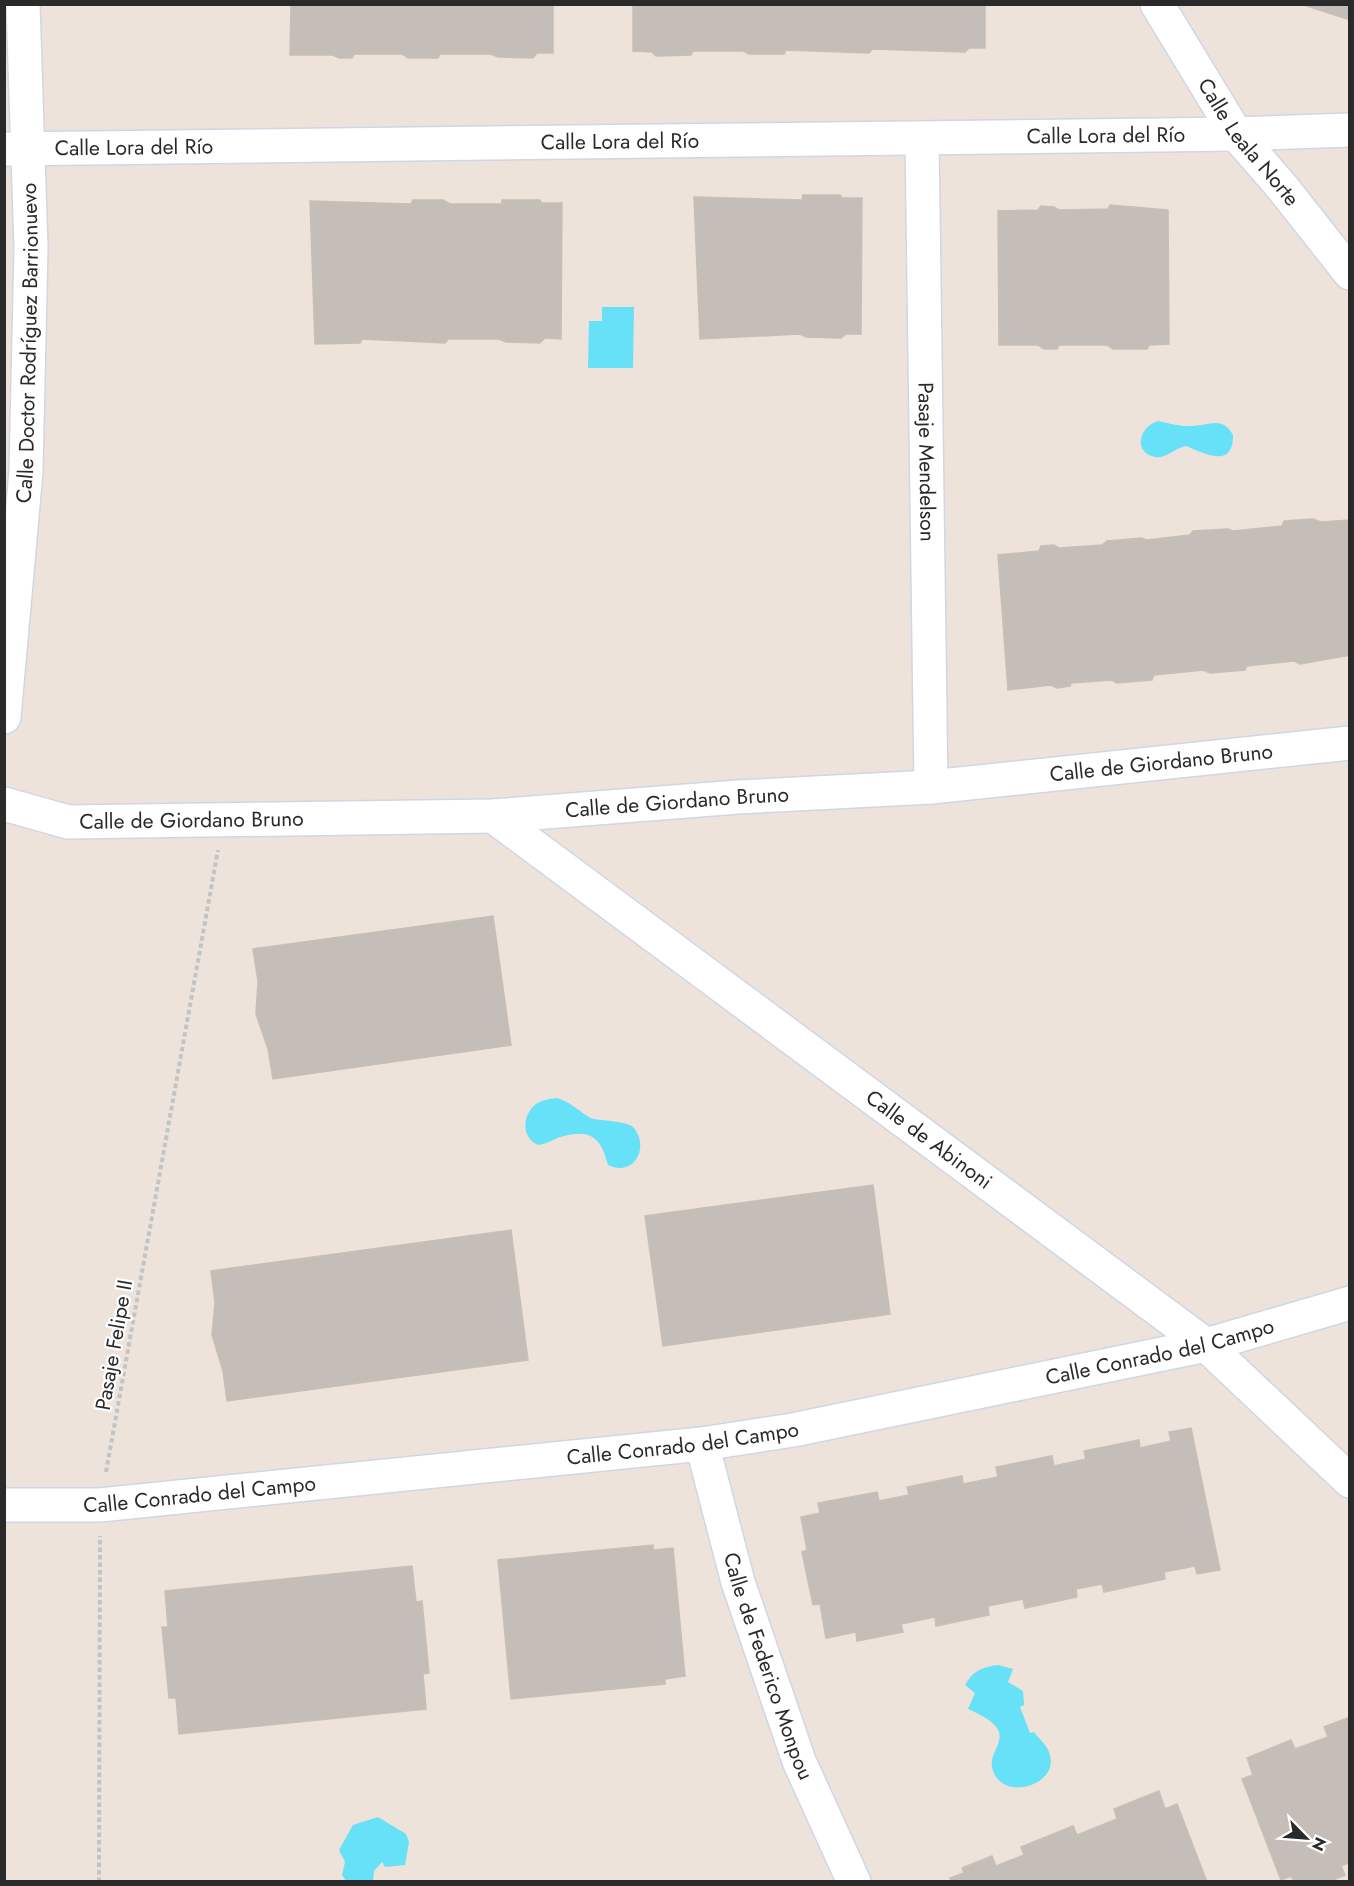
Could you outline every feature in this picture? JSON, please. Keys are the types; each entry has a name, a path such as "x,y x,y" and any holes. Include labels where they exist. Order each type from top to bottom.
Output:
{"street":[{"name":"Calle Doctor Rodríguez Barrionuevo","path":"4,717 26,472 31,247 17,149 23,4"},
{"name":"Calle Leala Norte","path":"1156,4 1236,134 1282,187 1350,273"},
{"name":"Calle Lora del Río","path":"17,149 1236,134 1350,130"},
{"name":"Pasaje Mendelson","path":"922,138 931,787"},
{"name":"Calle de Giordano Bruno","path":"4,804 68,822 493,816 738,797 931,787 1350,743"},
{"name":"Calle de Abinoni","path":"493,816 1206,1345 1350,1481"},
{"name":"Calle Conrado del Campo","path":"4,1505 100,1505 702,1444 793,1430 1206,1345 1350,1303"},
{"name":"Calle de Federico Monpou","path":"702,1444 738,1582 791,1738 854,1881"}],"path":[{"name":"Pasaje Felipe II","path":"99,1881 100,1505 224,820"}],"water":[{"path":"602,307 634,307 633,368 588,368 589,321 602,321"},
{"path":"1158,421 1187,426 1220,423 1233,435 1232,446 1223,456 1209,455 1186,446 1155,457 1143,450 1141,439 1147,428"},
{"path":"556,1098 567,1102 590,1118 632,1126 640,1142 637,1158 626,1167 618,1168 608,1165 598,1141 587,1135 570,1134 538,1145 532,1141 525,1126 528,1114 536,1104"},
{"path":"998,1665 1013,1669 1008,1682 1023,1691 1024,1705 1020,1707 1030,1733 1034,1732 1050,1755 1047,1774 1040,1781 1030,1785 1020,1787 1001,1783 992,1766 1000,1735 996,1727 986,1718 968,1709 975,1693 965,1685 968,1680 978,1670"},
{"path":"378,1817 406,1834 409,1842 405,1865 385,1867 382,1862 374,1871 373,1881 346,1881 342,1875 345,1862 339,1850 353,1825"}],"building":[{"path":"291,4 553,4 553,53 537,53 533,58 498,57 491,54 440,54 438,58 408,58 402,54 354,54 352,58 339,58 333,55 290,55"},
{"path":"633,4 985,4 985,48 969,48 965,52 872,49 869,53 786,50 784,54 693,51 691,55 656,56 652,52 633,51"},
{"path":"1301,4 1350,4 1350,20"},
{"path":"803,195 840,195 842,198 862,198 861,334 846,334 841,338 806,337 800,334 700,339 694,197 802,200"},
{"path":"413,200 443,200 450,204 502,204 502,200 540,200 541,203 562,203 561,339 545,338 540,343 506,342 499,339 448,339 445,343 362,339 360,343 315,344 310,201 411,204"},
{"path":"1110,205 1168,210 1169,344 1149,345 1147,349 1113,349 1107,345 1059,345 1057,349 1044,349 1038,345 999,345 998,211 1038,210 1041,206 1054,207 1059,210 1108,209"},
{"path":"1313,519 1321,522 1350,520 1350,655 1300,664 1294,661 1247,666 1245,670 1210,673 1203,670 1154,675 1152,680 1117,683 1112,680 1071,683 1070,686 1057,688 1051,685 1008,690 998,555 1039,551 1041,546 1054,545 1059,548 1102,545 1107,541 1141,538 1147,540 1190,535 1193,531 1228,529 1233,531 1282,526 1284,521"},
{"path":"493,916 511,1045 273,1079 268,1049 256,1014 258,981 253,949"},
{"path":"873,1185 890,1314 663,1346 645,1216"},
{"path":"511,1230 528,1360 227,1401 223,1371 212,1335 215,1303 211,1271"},
{"path":"1191,1428 1220,1570 1197,1574 1195,1566 1164,1572 1165,1579 1104,1592 1102,1584 1076,1589 1077,1597 1025,1608 1023,1599 988,1606 989,1615 936,1626 935,1617 901,1624 903,1632 857,1641 856,1632 826,1638 820,1604 813,1605 802,1552 807,1550 801,1517 820,1513 818,1503 877,1492 879,1501 909,1495 907,1487 962,1476 963,1484 998,1477 996,1467 1052,1456 1054,1466 1086,1459 1084,1451 1139,1440 1140,1448 1171,1441 1169,1432"},
{"path":"653,1545 653,1550 673,1548 685,1676 665,1679 665,1684 511,1699 498,1560"},
{"path":"412,1566 416,1602 422,1601 429,1673 423,1674 426,1709 179,1734 176,1698 169,1698 162,1627 168,1627 165,1591"},
{"path":"1350,1717 1350,1862 1341,1866 1345,1875 1328,1882 1294,1882 1291,1876 1281,1880 1242,1779 1253,1775 1247,1758 1291,1740 1295,1749 1328,1737 1324,1727"},
{"path":"1159,1791 1165,1809 1177,1804 1207,1882 951,1882 950,1878 964,1873 962,1868 992,1856 996,1866 1024,1855 1021,1847 1073,1826 1077,1835 1117,1819 1114,1809"}]}
